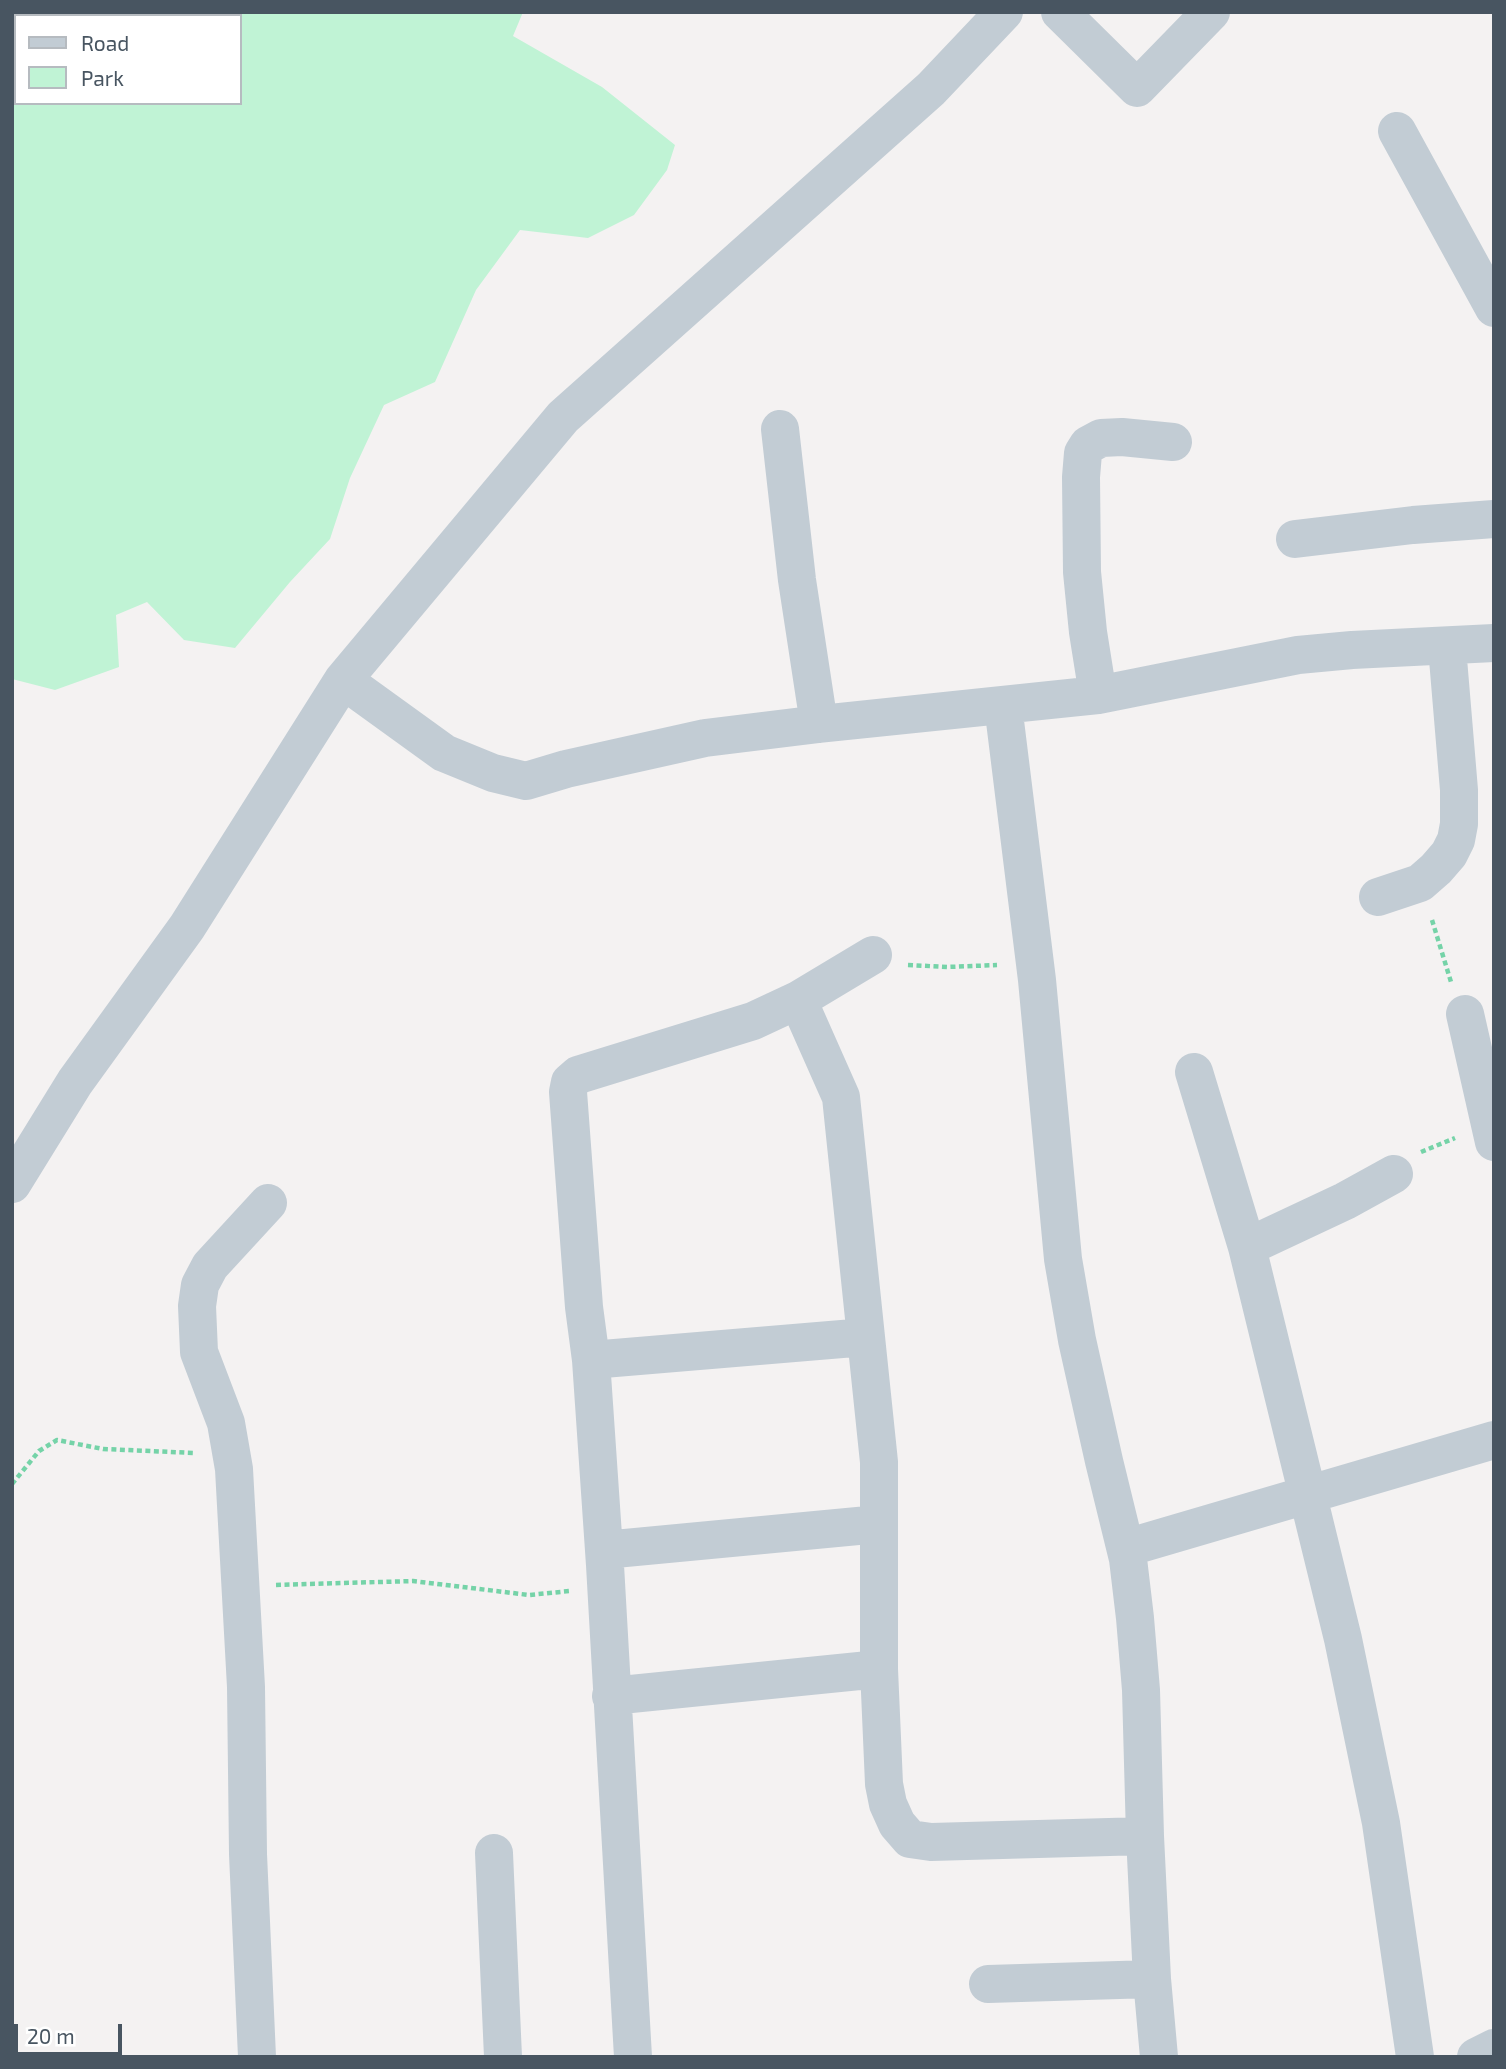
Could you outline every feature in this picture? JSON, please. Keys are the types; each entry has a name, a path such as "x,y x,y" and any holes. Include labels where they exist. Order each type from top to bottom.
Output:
{"street":[{"path":"12,1184 75,1082 187,927 343,680 563,417 931,89 1004,12"},
{"path":"1060,12 1137,88 1211,12"},
{"path":"1396,131 1494,308"},
{"path":"780,429 797,580 819,724"},
{"path":"1098,695 1082,572 1083,453 1088,445 1101,438 1122,437 1173,442"},
{"path":"1295,538 1413,524 1494,519"},
{"path":"343,680 444,753 493,773 526,781 566,769 705,738 1098,695 1297,655 1494,643"},
{"path":"1378,897 1420,883 1436,869 1456,840 1459,790 1447,647"},
{"path":"1003,705 1035,959 1063,1259 1077,1340 1126,1548 1135,1618 1141,1690 1152,1979 1159,2057"},
{"path":"633,2057 591,1360 568,1114 570,1082 578,1075 753,1021 798,1000 873,955"},
{"path":"798,1000 841,1097 879,1462 879,1668 884,1784 892,1814 910,1839 931,1843 1145,1836"},
{"path":"1465,1014 1492,1133"},
{"path":"1194,1072 1247,1247 1343,1639 1381,1823 1415,2057"},
{"path":"1247,1247 1345,1201 1394,1174"},
{"path":"257,2057 248,1854 246,1687 234,1469 226,1423 199,1352 197,1306 200,1285 210,1266 268,1203"},
{"path":"591,1360 866,1337"},
{"path":"1126,1548 1494,1440"},
{"path":"604,1549 879,1524"},
{"path":"611,1696 879,1668"},
{"path":"494,1853 503,2057"},
{"path":"988,1984 1152,1979"},
{"path":"1476,2057 1494,2048"}],"path":[{"path":"1420,883 1450,980 1465,1014"},
{"path":"873,955 900,964 947,967 1004,965 1035,959"},
{"path":"1394,1174 1419,1153 1492,1133"},
{"path":"12,1484 38,1451 57,1440 103,1449 231,1454"},
{"path":"241,1586 413,1581 528,1595 606,1587"}],"green space":[{"path":"12,12 523,12 513,36 602,87 675,145 667,170 634,215 588,238 520,230 476,290 435,382 384,405 350,478 330,539 235,648 184,640 147,602 116,615 119,667 55,690 12,679"}]}
